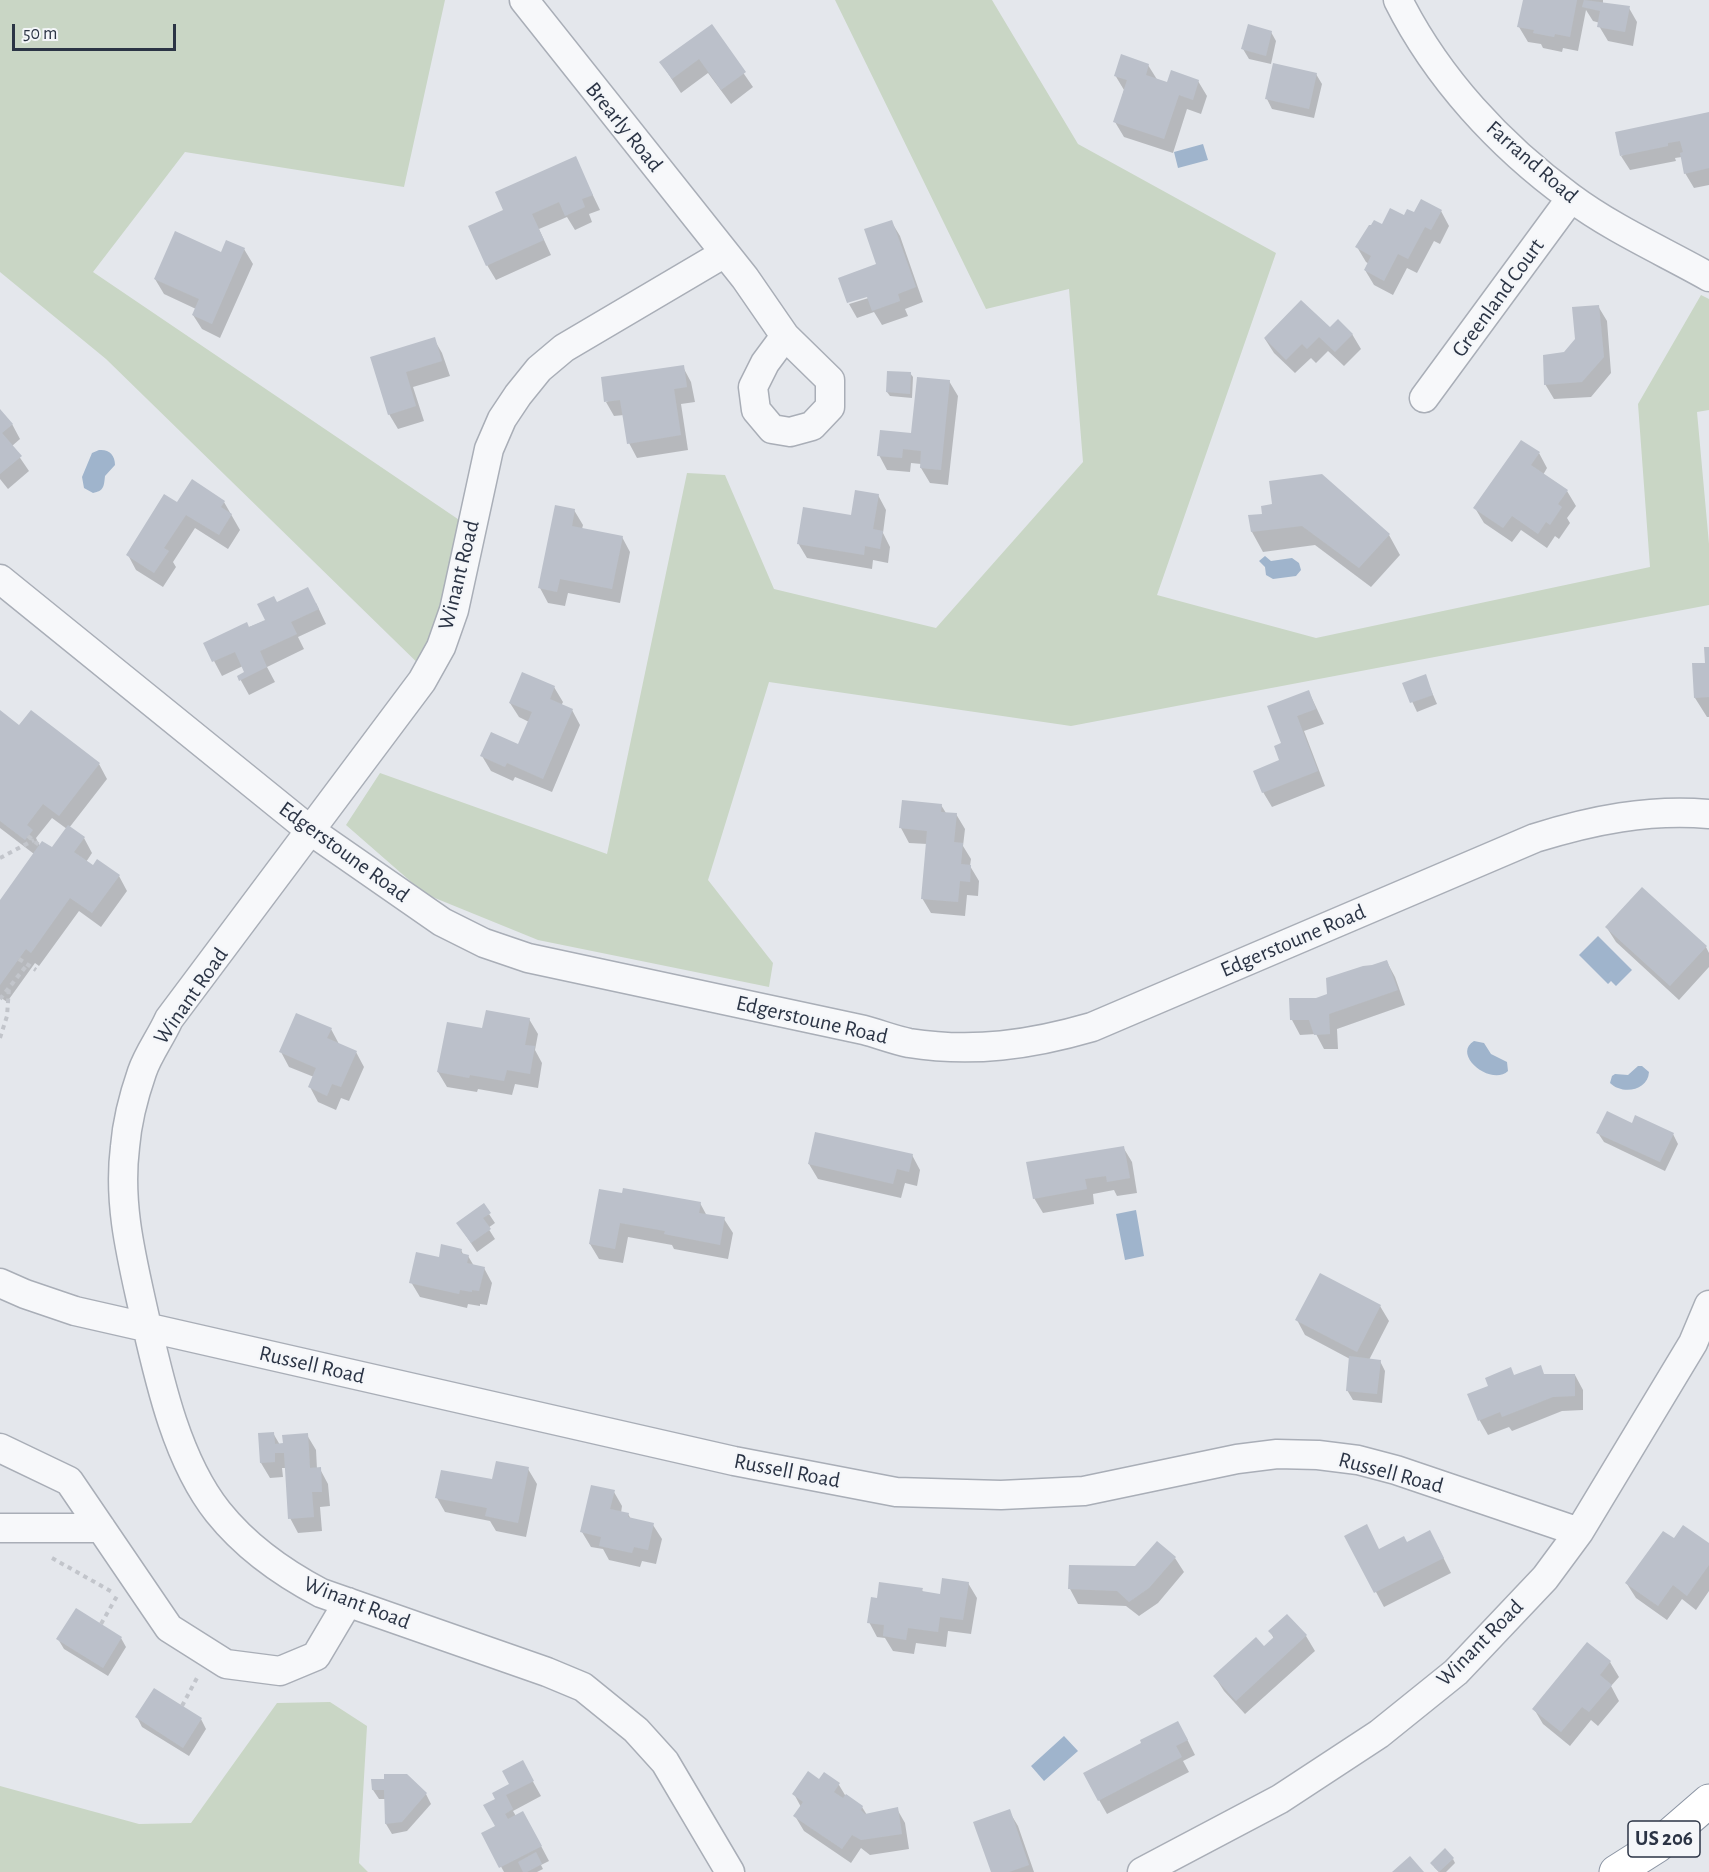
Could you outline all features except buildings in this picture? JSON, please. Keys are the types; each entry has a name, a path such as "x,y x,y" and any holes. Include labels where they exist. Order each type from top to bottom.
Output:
{"highway":[{"name":"US 206","path":"1616,1872 1657,1845 1709,1801"}],"street":[{"name":"Brearly Road","path":"524,0 725,253 785,336"},
{"name":"Farrand Road","path":"1398,0 1424,46 1459,93 1527,164 1571,198 1607,221 1709,277"},
{"name":"Greenland Court","path":"1424,398 1571,198"},
{"name":"Winant Road","path":"725,253 564,348 539,369 518,394 502,419 489,449 454,610 441,647 422,681 169,1020 142,1070 125,1146 122,1188 126,1230 147,1328 179,1442 195,1476 217,1511 242,1539 266,1560 305,1585 583,1687 636,1730 665,1762 730,1872"},
{"name":"Edgerstoune Road","path":"0,579 311,831 442,922 484,943 528,958 864,1030 907,1042 952,1047 1004,1046 1048,1040 1092,1027 1535,838 1579,824 1619,816 1666,813 1709,814"},
{"name":"Russell Road","path":"0,1283 75,1311 147,1328 734,1461 896,1492 1001,1495 1084,1491 1237,1459 1277,1454 1318,1455 1358,1460 1396,1470 1579,1532"},
{"name":"Winant Road","path":"1142,1872 1280,1799 1379,1734 1456,1672 1545,1578 1579,1532 1693,1343 1709,1305"},
{"path":"0,1448 69,1481 169,1629 226,1664 280,1671 316,1656 348,1602"},
{"path":"0,1528 101,1528"}],"path":[{"path":"28,836 39,844"},
{"path":"0,858 34,840"},
{"path":"19,959 36,970"},
{"path":"0,999 27,965"},
{"path":"0,1038 8,1016 9,988"},
{"path":"52,1558 122,1600"},
{"path":"182,1706 199,1677 190,1671"}],"green space":[{"path":"0,0 445,0 404,187 185,152 93,272 477,532 432,677 106,359 0,272"},
{"path":"835,0 992,0 1078,144 1276,253 1157,595 1316,638 1650,567 1638,404 1701,295 1709,299 1709,410 1697,412 1709,544 1709,605 1071,726 769,682 708,880 773,963 769,987 538,940 425,894 346,825 380,773 607,854 687,473 725,475 774,589 936,628 1083,462 1069,289 986,309"},
{"path":"330,1702 367,1726 359,1863 368,1872 0,1872 0,1786 139,1824 191,1823 277,1703"}],"water":[{"path":"1203,144 1208,160 1178,168 1174,152"},
{"path":"99,450 111,453 115,465 105,476 101,489 93,493 84,488 82,477 92,453"},
{"path":"1265,556 1271,561 1292,558 1299,563 1301,570 1296,576 1273,579 1266,575 1265,567 1259,561"},
{"path":"1598,936 1632,970 1616,986 1611,981 1608,984 1579,955"},
{"path":"1474,1041 1484,1043 1491,1054 1507,1062 1508,1071 1501,1075 1493,1075 1476,1067 1467,1054 1468,1047"},
{"path":"1638,1066 1642,1066 1649,1072 1648,1078 1639,1087 1627,1090 1610,1083 1615,1074 1628,1075"},
{"path":"1136,1210 1144,1256 1125,1260 1116,1214"},
{"path":"1064,1736 1078,1751 1044,1781 1031,1766"}]}
